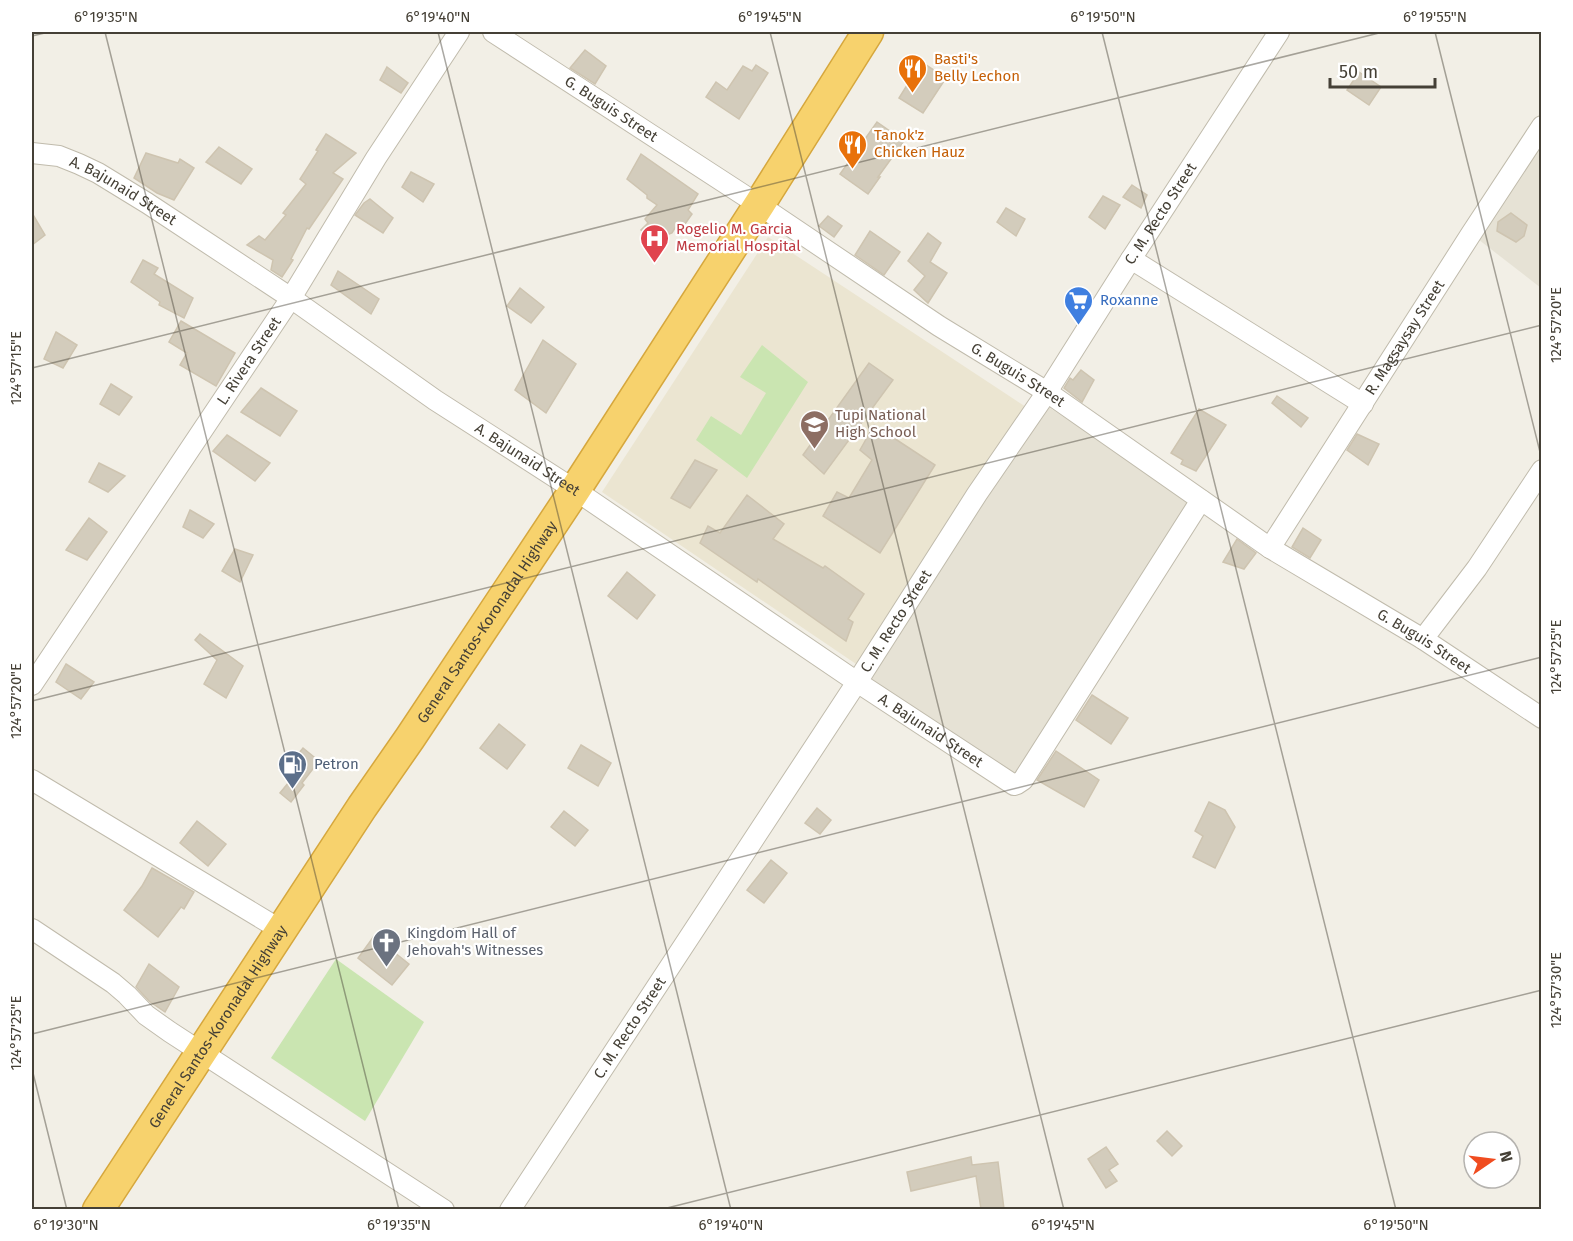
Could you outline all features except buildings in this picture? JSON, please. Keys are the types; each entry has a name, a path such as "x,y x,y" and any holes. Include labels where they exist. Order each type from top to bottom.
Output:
{"highway":[{"name":"General Santos-Koronadal Highway","path":"99,1209 281,930 575,490 868,32"}],"street":[{"name":"L. Rivera Street","path":"32,685 291,298 376,158 459,32"},
{"name":"G. Buguis Street","path":"493,32 759,205 939,326 1047,392 1270,548 1423,639 1542,718"},
{"name":"C. M. Recto Street","path":"510,1209 857,682 977,494 1047,392 1280,32"},
{"name":"R. Magsaysay Street","path":"1270,548 1542,126"},
{"name":"A. Bajunaid Street","path":"32,153 59,156 98,173 147,203 291,298 435,400 575,490 1011,784 1017,784 1023,780 1201,500"},
{"path":"1131,259 1363,404"},
{"path":"1423,639 1477,568 1542,470"},
{"path":"32,780 281,930"},
{"path":"32,929 113,983 146,1015 444,1209"}],"shaded area":[{"path":"1541,131 1541,288 1474,236"},
{"name":"Tupi National High School","path":"768,237 1026,407 859,666 602,492"},
{"path":"1042,403 1195,500 1016,776 868,681"}],"green space":[{"path":"762,345 808,382 747,478 696,440 711,416 741,435 766,393 740,377"},
{"path":"336,959 424,1022 365,1121 271,1058"}],"place":[{"name":"Basti's Belly Lechon","path":"913,94"},
{"name":"Tanok'z Chicken Hauz","path":"853,170"},
{"name":"Rogelio M. Garcia Memorial Hospital","path":"655,264"},
{"name":"Roxanne","path":"1079,326"},
{"name":"Tupi National High School","path":"814,450"},
{"name":"Petron","path":"293,790"},
{"name":"Kingdom Hall of Jehovah's Witnesses","path":"386,968"}]}
